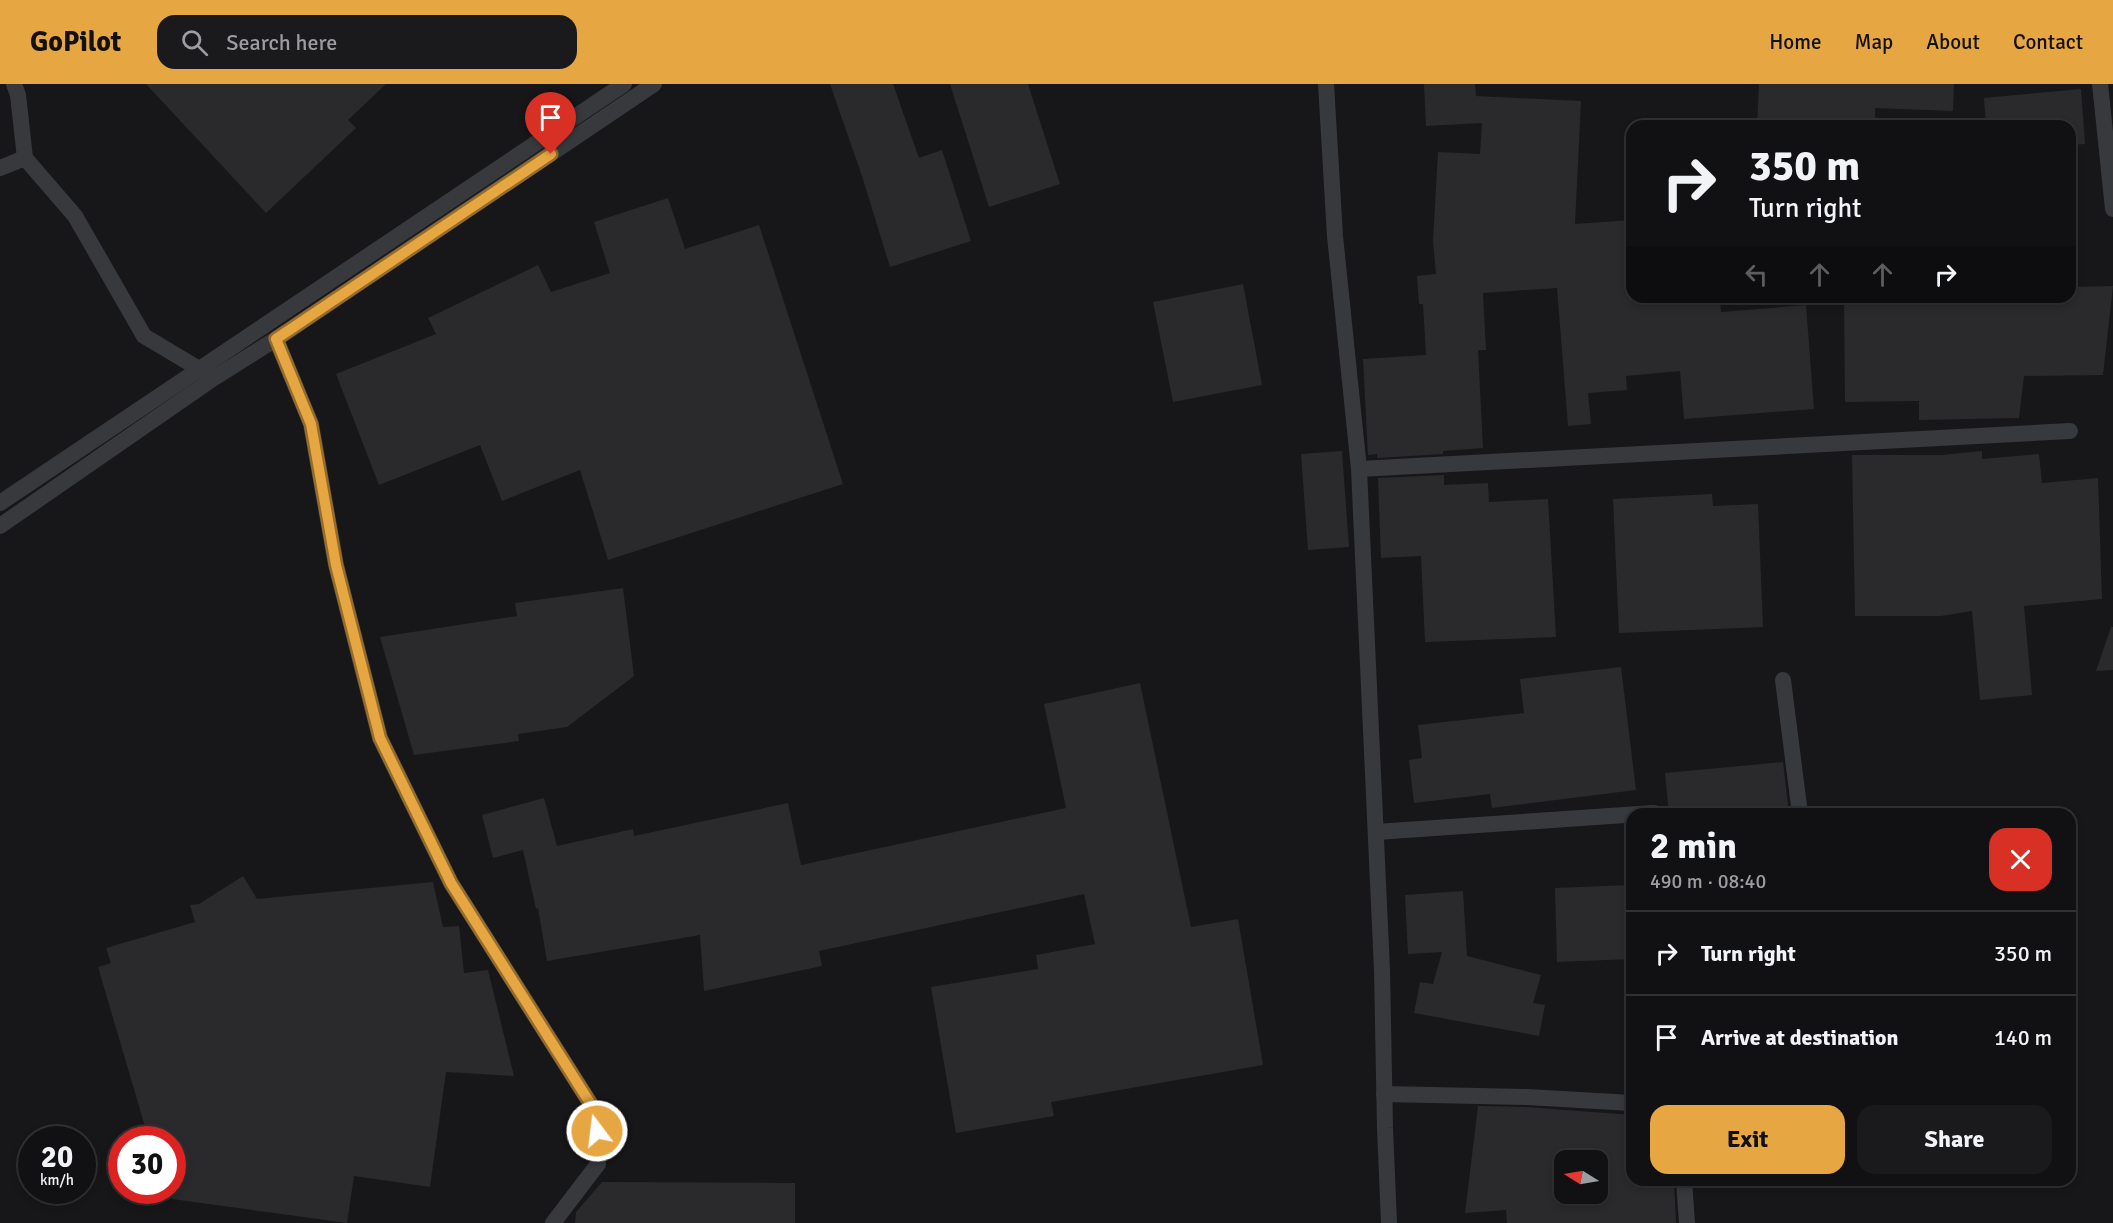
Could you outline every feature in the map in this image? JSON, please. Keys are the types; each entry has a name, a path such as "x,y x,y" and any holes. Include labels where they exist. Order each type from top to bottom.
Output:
{"street":[{"path":"14,84 18,95 25,158 75,216 144,336 207,373"},
{"path":"0,526 207,373 624,84"},
{"path":"0,503 207,373 276,339 654,84"},
{"path":"1326,84 1335,236 1359,469 1382,969 1389,1223"},
{"path":"2100,84 2113,209"},
{"path":"0,168 25,158"},
{"path":"276,339 311,424 336,565 380,738 451,883 597,1114 598,1164 553,1223"},
{"path":"1359,469 2070,431"},
{"path":"1783,680 1799,808"},
{"path":"1376,832 1626,815"},
{"path":"1384,1094 1626,1103"},
{"path":"1684,1186 1687,1223"}],"building":[{"path":"146,84 386,84 348,120 356,128 266,213"},
{"path":"830,84 893,84 919,158 942,150 971,241 890,267"},
{"path":"950,84 1028,84 1060,184 989,207"},
{"path":"1424,84 1475,84 1476,96 1581,101 1575,224 1626,220 1626,303 1720,303 1721,312 1806,305 1814,409 1684,419 1680,371 1626,376 1627,390 1588,393 1591,424 1568,426 1557,288 1483,293 1486,350 1478,350 1483,448 1443,451 1443,454 1377,458 1377,454 1368,455 1363,359 1426,355 1423,304 1419,304 1417,276 1436,274 1433,241 1438,152 1480,154 1482,123 1426,126"},
{"path":"1759,84 1954,84 1953,111 1875,108 1875,120 1757,120"},
{"path":"2081,89 2085,144 2076,145 2076,120 1986,120 1984,98"},
{"path":"668,198 685,249 759,225 843,484 608,560 580,470 502,501 480,445 379,485 336,374 436,334 428,318 538,265 551,292 610,273 594,222"},
{"path":"1243,284 1262,385 1173,402 1153,302"},
{"path":"2113,286 2103,375 2024,376 2019,418 1919,420 1919,401 1845,402 1844,303 2076,303 2076,287"},
{"path":"1342,451 1349,547 1308,550 1301,454"},
{"path":"1982,451 1982,459 2039,454 2042,483 2098,478 2102,599 2024,606 2032,695 1980,700 1972,611 1941,616 1855,616 1852,455 1941,455"},
{"path":"1444,475 1444,485 1488,483 1489,502 1548,499 1556,637 1425,642 1421,556 1381,558 1378,478"},
{"path":"1712,494 1713,506 1758,504 1763,627 1619,633 1613,499"},
{"path":"623,588 634,676 567,727 518,734 519,741 414,755 380,637 517,616 515,603"},
{"path":"2111,627 2113,627 2113,670 2096,671"},
{"path":"1621,667 1636,790 1492,808 1490,794 1414,803 1409,760 1422,758 1418,725 1524,713 1520,679"},
{"path":"1140,683 1191,927 1238,919 1263,1065 1051,1102 1054,1116 956,1133 931,987 1038,969 1036,955 1095,944 1084,894 819,951 822,966 704,991 700,935 547,961 538,908 536,909 523,850 493,858 482,815 544,798 557,846 633,829 634,836 788,803 801,865 1066,808 1044,704"},
{"path":"1783,762 1788,808 1668,808 1665,773"},
{"path":"243,876 257,899 433,882 443,927 459,926 464,973 488,970 514,1076 446,1072 430,1187 354,1176 347,1223 186,1201 186,1126 145,1126 98,967 111,963 106,948 195,922 190,905 199,904"},
{"path":"1626,885 1626,959 1557,962 1555,888"},
{"path":"1463,891 1467,956 1541,975 1533,1003 1545,1005 1539,1036 1414,1013 1420,982 1433,984 1442,952 1408,954 1405,895"},
{"path":"1478,1106 1527,1107 1626,1115 1626,1186 1674,1186 1676,1223 1507,1223 1506,1210 1465,1213"},
{"path":"602,1182 795,1183 795,1223 575,1223 576,1212"}],"route":[{"path":"551,154 276,339 311,424 336,565 380,738 451,883 597,1114 597,1131"}]}
